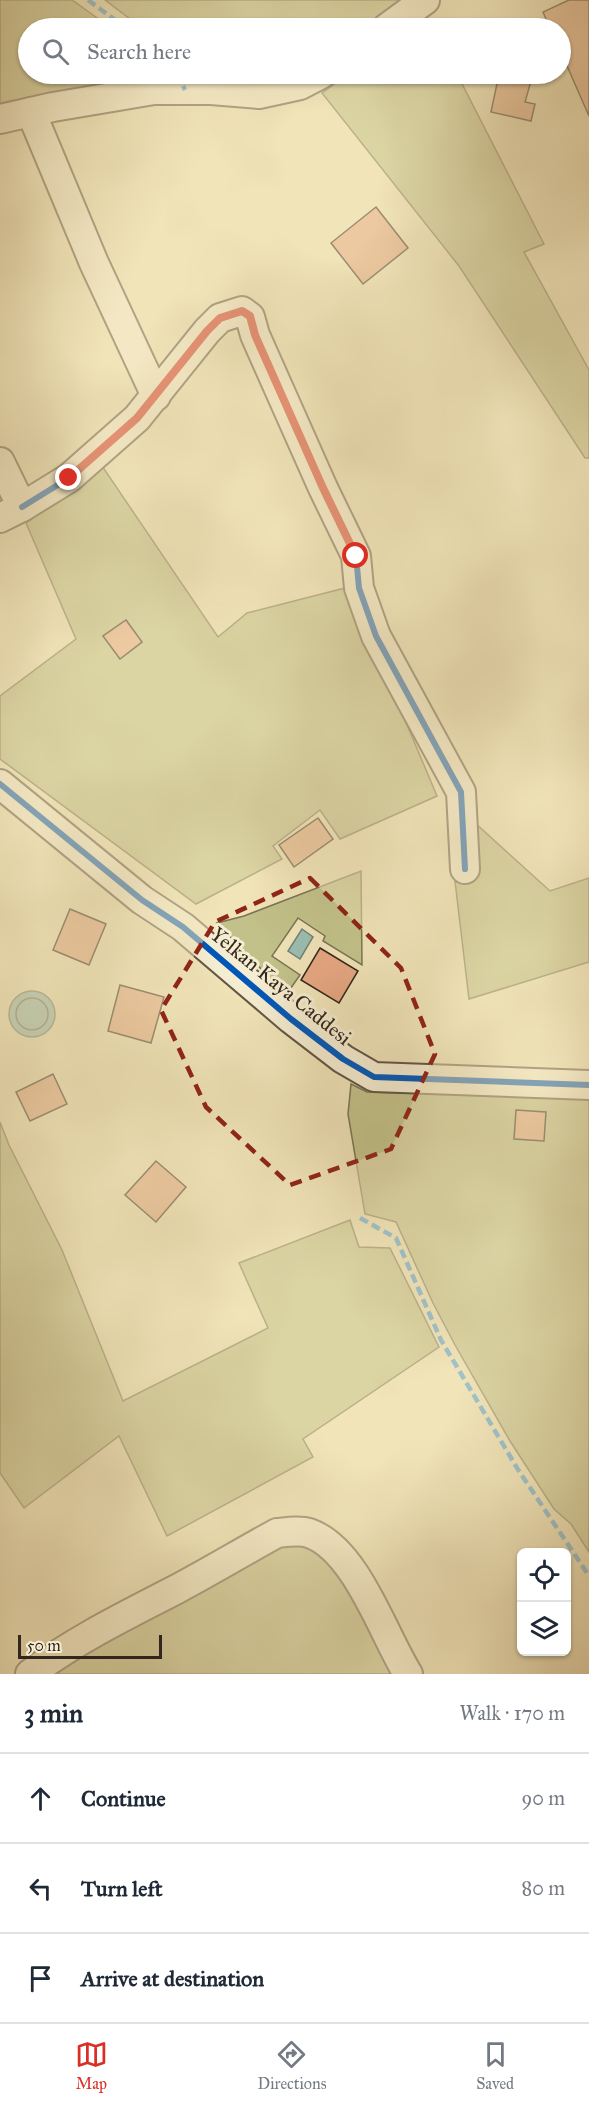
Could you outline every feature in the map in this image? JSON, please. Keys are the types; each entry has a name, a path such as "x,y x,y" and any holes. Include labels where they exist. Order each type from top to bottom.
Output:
{"street":[{"path":"401,18 425,0"},
{"path":"0,119 154,90 211,90 259,94 302,84"},
{"path":"31,112 94,263 156,396"},
{"path":"0,462 11,512 77,471 129,425 220,318 242,311 250,316 255,335 356,556 359,588 376,636 460,792 465,869"},
{"name":"Yelkan Kaya Caddesi","path":"0,784 142,900 183,927 291,1019 344,1059 374,1077 589,1085"},
{"path":"30,1674 79,1642 277,1533 307,1532 325,1540 340,1554 358,1581 408,1674"}],"highlighted area":[{"path":"310,878 401,968 435,1054 391,1149 290,1185 206,1107 161,1010 215,922"}],"shaded area":[{"path":"0,0 72,0 97,18 18,18 18,84 146,84 0,109"},
{"path":"105,0 406,0 381,18 129,18"},
{"path":"335,84 462,84 544,244 524,252 589,370 589,458 585,458 459,266 322,93"},
{"path":"100,463 218,637 247,613 349,587 437,796 340,839 320,810 273,846 282,859 196,904 0,759 0,696 76,639 26,523 74,488","holes":["126,620 142,642 120,659 103,636"]},
{"path":"453,803 550,891 589,878 589,962 469,999 450,839"},
{"path":"361,871 362,965 323,941 325,936 298,918 272,956 300,975 286,995 217,923 244,916"},
{"path":"351,1084 367,1092 589,1098 589,1552 571,1524 554,1509 510,1441 433,1303 396,1222 365,1214 348,1114"},
{"path":"0,1122 9,1145 62,1250 123,1401 268,1328 239,1263 350,1220 359,1247 390,1248 439,1347 303,1439 313,1457 167,1536 119,1436 24,1508 0,1473"},
{"path":"283,1539 326,1553 399,1674 50,1674"}],"water":[{"path":"302,929 313,937 300,959 288,951"},
{"path":"32,991 48,998 55,1014 48,1030 32,1037 16,1030 9,1014 16,998"}],"building":[{"path":"569,0 589,0 589,116 571,75 571,18 546,18 543,12"},
{"path":"497,84 530,84 525,102 535,104 531,121 491,112"},
{"path":"376,207 408,248 363,284 331,243"},
{"path":"126,620 142,642 120,659 103,636"},
{"path":"318,818 333,839 294,867 279,845"},
{"path":"70,909 106,924 89,965 53,950"},
{"path":"320,948 358,971 339,1003 301,980"},
{"path":"120,985 164,997 151,1043 108,1031"},
{"path":"53,1074 67,1104 30,1121 16,1092"},
{"path":"516,1110 546,1112 544,1141 514,1139"},
{"path":"156,1161 186,1187 156,1222 125,1195"}],"marked path":[{"path":"88,0 112,18"},
{"path":"182,84 185,90"},
{"path":"360,1218 396,1238 441,1340 517,1468 589,1576"}],"cycle path":[{"path":"22,507 69,478 137,418 220,318 242,311 250,317 255,335 356,556 359,588 376,636 461,792 465,869"},
{"path":"0,784 142,900 183,927 291,1019 343,1059 374,1077 589,1085"}],"route":[{"path":"69,478 137,418 220,318 242,311 250,316 255,335 356,556"}]}
